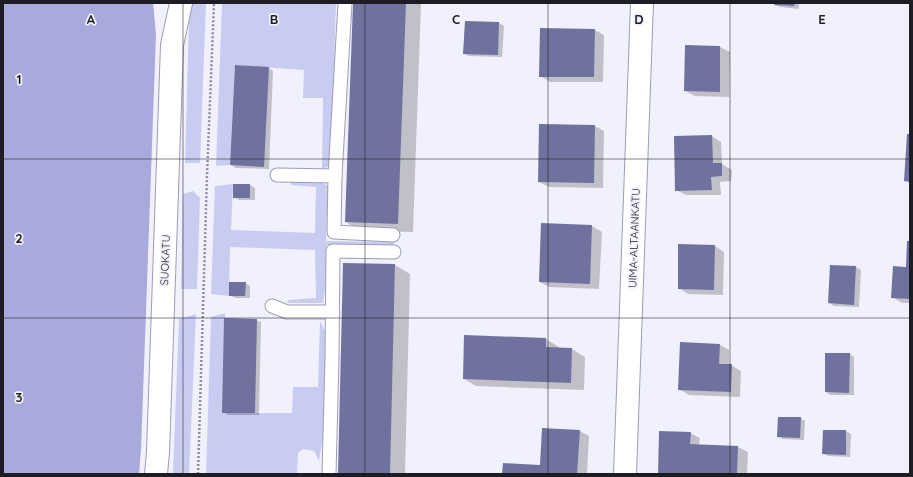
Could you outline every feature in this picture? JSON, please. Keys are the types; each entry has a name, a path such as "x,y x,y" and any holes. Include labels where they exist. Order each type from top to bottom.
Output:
{"street":[{"name":"SUOKATU","path":"156,474 172,46 167,3"},
{"name":"SUOKATU","path":"172,46 181,3"},
{"name":"UIMA-ALTAANKATU","path":"625,474 642,3"}],"lane":[{"path":"345,3 335,176 334,232 393,235"},
{"path":"277,175 335,176"},
{"path":"329,474 333,251 394,252"},
{"path":"272,306 288,312 333,312"}],"path":[{"path":"198,474 214,3"}],"shaded area":[{"path":"3,3 153,3 156,34 139,474 3,474"},
{"path":"192,3 206,3 200,163 185,163 189,20"},
{"path":"222,3 336,3 333,115 330,159 328,167 322,169 323,98 303,98 304,70 235,65 230,165 216,166"},
{"path":"291,182 323,183 328,186 326,241 394,242 395,246 327,245 326,283 323,303 287,303 288,300 316,298 315,250 230,247 229,296 211,294 215,186 233,184 231,230 315,233 316,187 291,185"},
{"path":"193,191 200,198 197,289 181,289 183,194"},
{"path":"225,313 223,413 292,413 293,387 318,387 320,321 325,331 327,347 323,438 319,461 314,451 303,449 298,453 297,474 206,474 211,317"},
{"path":"196,314 189,474 173,474 179,319"}],"building":[{"path":"353,3 406,3 398,224 345,222"},
{"path":"775,3 795,3 794,6 774,5"},
{"path":"465,21 499,22 498,55 463,54"},
{"path":"540,28 595,29 594,77 539,77"},
{"path":"685,45 720,46 720,92 684,91"},
{"path":"235,65 269,67 264,167 230,165"},
{"path":"539,124 595,125 594,183 538,182"},
{"path":"907,134 910,134 910,182 904,181"},
{"path":"712,135 713,163 722,163 722,176 711,177 712,190 675,191 674,136"},
{"path":"233,184 250,184 250,198 233,198"},
{"path":"541,223 592,225 590,284 539,282"},
{"path":"907,241 910,241 910,299 891,298 893,266 906,267"},
{"path":"678,244 715,245 714,290 678,289"},
{"path":"343,263 395,264 390,474 338,474"},
{"path":"830,265 856,266 854,305 828,303"},
{"path":"229,282 246,282 245,296 229,296"},
{"path":"224,318 257,319 255,413 222,413"},
{"path":"464,335 546,338 546,347 572,348 571,383 463,379"},
{"path":"680,342 720,344 719,364 732,364 731,392 678,390"},
{"path":"825,353 850,353 849,393 825,392"},
{"path":"778,417 801,417 800,438 777,437"},
{"path":"542,428 580,430 577,474 502,474 503,463 540,465"},
{"path":"823,430 846,430 846,455 822,454"},
{"path":"659,431 691,432 690,444 738,446 737,474 658,474"}]}
